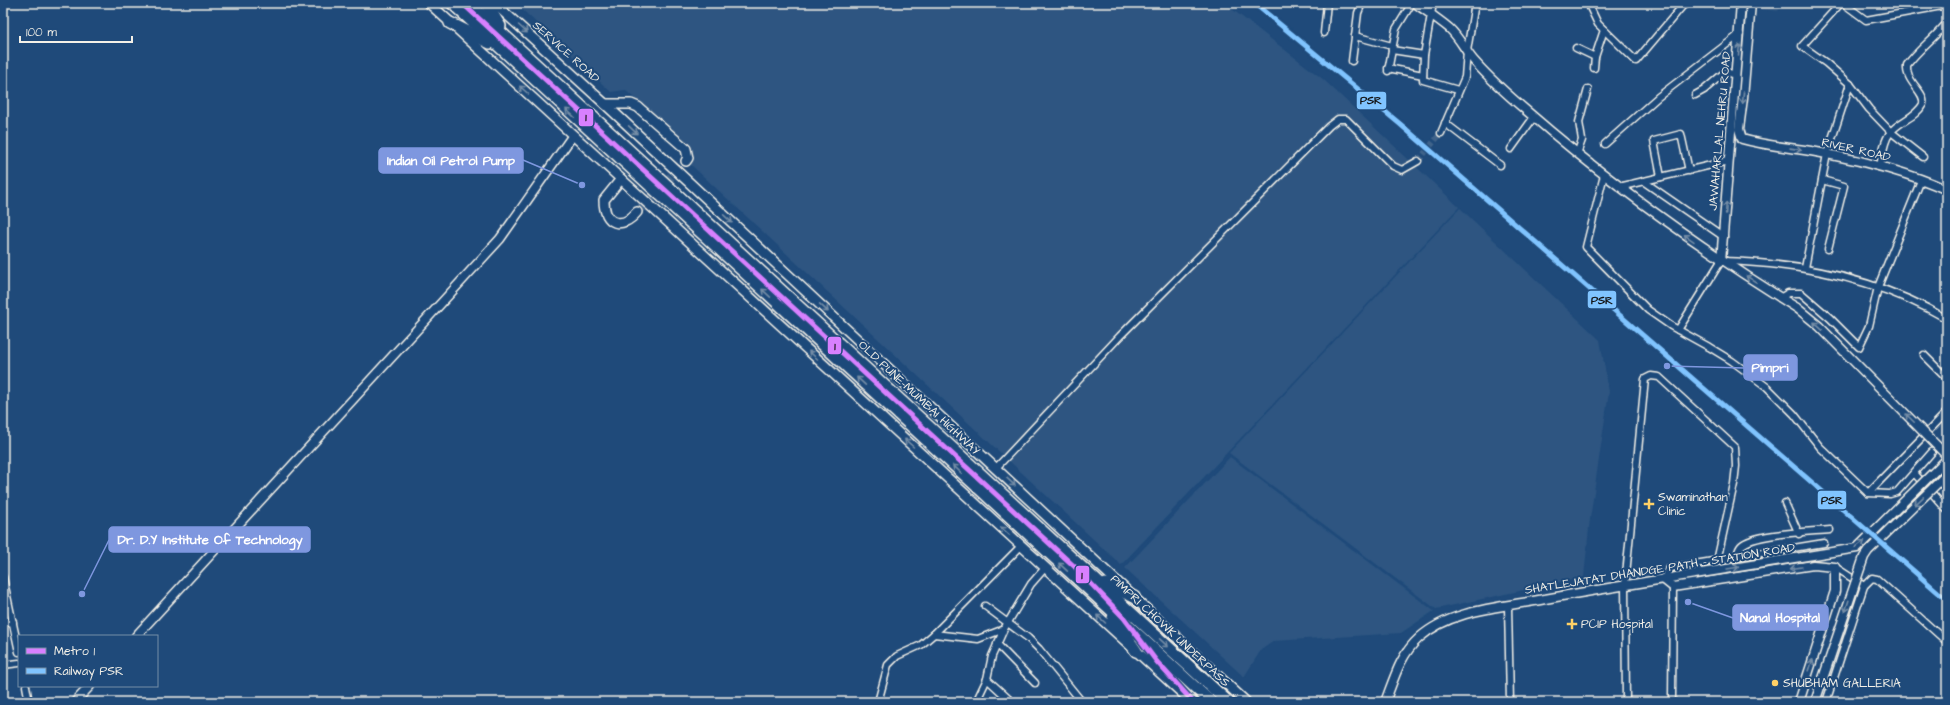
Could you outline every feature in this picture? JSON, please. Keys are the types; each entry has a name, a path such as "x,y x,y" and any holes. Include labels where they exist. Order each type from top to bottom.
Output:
{"highway":[{"path":"452,3 1102,603 1136,651"},
{"name":"OLD PUNE–MUMBAI HIGHWAY","path":"469,3 1095,578"},
{"path":"486,3 508,39"},
{"path":"450,23 501,48"},
{"path":"1095,578 1134,597"},
{"name":"PIMPRI CHOWK UNDERPASS","path":"1095,578 1228,702"},
{"name":"PIMPRI CHOWK UNDERPASS","path":"1102,603 1211,702"}],"main road":[{"path":"429,3 1192,702"},
{"name":"SERVICE ROAD","path":"494,3 605,104 1246,702"},
{"path":"605,104 631,104 638,106 686,149 688,154 686,161"},
{"path":"622,180 604,200 605,213 613,222 619,223 626,222 637,212"}],"street":[{"path":"1324,33 1327,3"},
{"path":"1352,61 1358,13 1362,3"},
{"path":"1423,75 1388,69 1396,29 1413,3 1449,29 1461,41 1467,51 1493,82 1618,187 1721,261 1797,308 1819,326 1947,457"},
{"path":"1433,3 1424,54 1423,80 1458,90"},
{"path":"1441,133 1455,103 1458,90 1465,77 1467,51 1475,3"},
{"path":"1588,3 1598,24 1636,61 1685,3"},
{"name":"JAWAHARLAL NEHRU ROAD","path":"1721,261 1724,237 1728,161 1740,34 1741,3"},
{"name":"RIVER ROAD","path":"1751,3 1739,129 1742,140 1757,144 1827,154 1880,167 1947,190"},
{"path":"1923,157 1891,132 1868,109 1850,84 1826,63 1802,46 1842,3 1866,20 1947,5"},
{"path":"1880,167 1885,145 1891,132 1917,113 1923,104 1923,97 1907,73 1907,65 1922,47 1944,26"},
{"path":"1594,68 1595,56 1604,30"},
{"path":"1605,144 1658,97 1740,34"},
{"path":"1356,36 1392,48 1424,54"},
{"path":"1576,48 1595,56"},
{"path":"1695,95 1704,90 1725,72 1736,75"},
{"path":"1805,268 1827,154 1850,84"},
{"path":"1577,154 1582,140 1578,122 1588,89"},
{"path":"1511,149 1534,117"},
{"path":"996,468 1120,336 1329,126 1338,119 1346,119 1392,166 1402,170 1418,161"},
{"path":"1445,123 1500,165"},
{"path":"1661,177 1654,141 1681,134 1689,171"},
{"path":"137,635 500,239 573,135"},
{"path":"1618,187 1728,161"},
{"path":"1604,175 1586,247 1648,310 1678,330 1720,354 1767,388 1790,410 1820,447 1868,493 1890,494 1897,492 1932,452"},
{"path":"1822,180 1844,186 1828,249"},
{"path":"1780,298 1788,293 1801,293 1830,318 1859,347 1869,326 1878,287 1921,180"},
{"path":"1643,181 1724,237"},
{"path":"1678,330 1721,261"},
{"path":"1721,261 1754,262 1805,268 1839,275 1878,287 1946,317"},
{"path":"1924,355 1947,378"},
{"path":"1626,702 1625,584 1645,379 1652,376 1659,377 1735,447 1736,466 1734,484 1717,560"},
{"path":"1868,493 1947,412"},
{"name":"SHATLEJATAT DHANDGE PATH - STATION ROAD","path":"1385,702 1402,659 1409,648 1430,629 1442,622 1508,606 1625,584 1857,548 1947,457"},
{"path":"1914,473 1947,510"},
{"path":"1815,702 1864,557 1868,551 1947,474"},
{"path":"1784,503 1799,534"},
{"path":"1737,557 1738,551 1750,540 1767,536 1830,530"},
{"path":"1824,543 1670,568 1663,579 1673,587 1813,565 1835,567 1864,586"},
{"path":"878,702 888,665 897,656 921,645 934,634 1021,546"},
{"path":"1799,702 1835,591 1835,567"},
{"path":"976,702 987,679 997,644 1005,626 1031,584 1045,568"},
{"path":"3,577 18,647"},
{"path":"1826,702 1864,586 1872,578 1877,579 1947,642"},
{"path":"1672,697 1673,587"},
{"path":"985,606 1005,626 1028,638 1039,649 1082,702"},
{"path":"1508,606 1510,702"},
{"path":"3,623 13,622"},
{"path":"934,634 978,639 1005,626"},
{"path":"997,644 1035,683"},
{"path":"3,665 18,663"},
{"path":"987,679 1012,702"},
{"path":"26,687 29,702"},
{"path":"75,702 89,687"}],"shaded area":[{"path":"515,3 1224,3 1324,80 1459,207 1121,565 689,163 693,158 691,148 625,90 611,92"},
{"path":"1759,3 1783,3 1778,11 1758,9"},
{"path":"1460,208 1600,340 1609,392 1590,519 1584,577 1436,609 1229,453"},
{"path":"1230,457 1434,611 1401,633 1274,641 1261,650 1244,677 1125,568"}],"tunnel":[{"path":"1418,161 1441,133"},
{"path":"637,212 686,161"}],"metro line":[{"name":"1","path":"462,3 1075,567 1124,618 1157,662 1193,702"}],"rail line":[{"name":"PSR","path":"1254,3 1400,124 1947,600"}],"place":[{"name":"Indian Oil Petrol Pump","path":"582,185"},
{"name":"Pimpri","path":"1667,366"},
{"name":"Swaminathan Clinic","path":"1649,504"},
{"name":"Dr. D.Y Institute Of Technology","path":"82,594"},
{"name":"Nanal Hospital","path":"1688,602"},
{"name":"PCIP Hospital","path":"1572,624"},
{"name":"SHUBHAM GALLERIA","path":"1775,683"}]}
